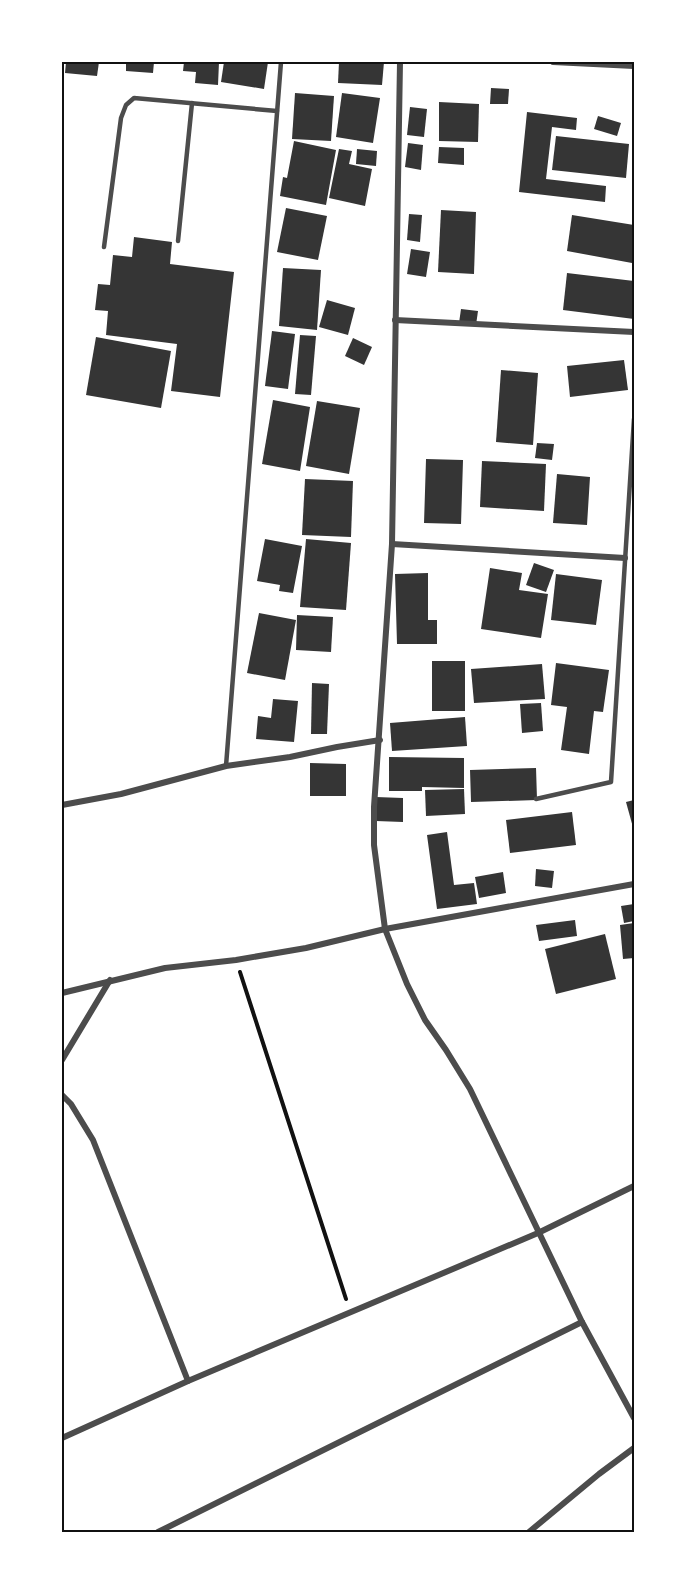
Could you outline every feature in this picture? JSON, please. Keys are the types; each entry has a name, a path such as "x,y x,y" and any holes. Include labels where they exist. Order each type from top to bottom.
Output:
{"street":[{"path":"400,62 392,544 374,807 374,845 385,929 407,984 425,1020 470,1089 582,1322 634,1418"},
{"path":"553,62 634,66"},
{"path":"395,320 634,332"},
{"path":"392,544 625,558"},
{"path":"62,805 121,794 226,766 380,740"},
{"path":"62,993 165,968 236,960 306,948 385,929 634,884"},
{"path":"62,1060 110,980"},
{"path":"62,1095 71,1104 93,1140 188,1381"},
{"path":"62,1438 188,1381 538,1233 634,1186"},
{"path":"158,1533 582,1322"},
{"path":"529,1533 598,1474 634,1448"}],"lane":[{"path":"226,766 281,62"},
{"path":"104,247 121,118 126,105 134,98 277,111"},
{"path":"178,242 192,103"},
{"path":"536,799 610,782 634,418"}],"path":[{"path":"236,960 351,1313"}],"building":[{"path":"66,62 99,62 97,76 65,73"},
{"path":"126,62 154,62 153,73 126,71"},
{"path":"184,62 219,62 218,85 195,83 196,72 183,71"},
{"path":"224,62 268,62 264,89 221,82"},
{"path":"339,62 384,62 382,85 338,83"},
{"path":"491,88 509,89 508,104 490,104"},
{"path":"295,93 334,96 331,141 292,139"},
{"path":"342,93 380,98 373,143 336,137"},
{"path":"439,102 479,104 478,142 439,141"},
{"path":"410,107 427,109 424,137 407,135"},
{"path":"527,112 577,118 576,130 552,127 546,179 606,186 605,202 519,192"},
{"path":"598,116 621,123 617,136 594,129"},
{"path":"556,136 629,144 626,178 552,170"},
{"path":"294,141 336,150 326,205 280,196 283,177 287,178"},
{"path":"408,143 423,145 421,170 405,167"},
{"path":"439,147 464,148 464,165 438,163"},
{"path":"339,149 352,151 349,164 372,169 365,206 329,198"},
{"path":"357,149 377,151 376,166 356,164"},
{"path":"286,208 327,216 318,260 277,252"},
{"path":"441,210 476,212 474,274 438,272"},
{"path":"409,214 422,215 420,242 407,240"},
{"path":"572,215 634,225 632,263 567,251"},
{"path":"134,237 172,242 170,264 234,272 220,397 171,391 177,344 106,335 108,311 95,310 98,284 110,285 113,255 132,257"},
{"path":"411,249 430,252 426,277 407,274"},
{"path":"283,268 321,270 317,330 279,326"},
{"path":"567,273 634,281 634,319 563,310"},
{"path":"327,300 355,308 348,335 319,327"},
{"path":"461,309 478,311 476,325 459,323"},
{"path":"272,331 295,334 288,389 265,386"},
{"path":"300,335 316,336 311,395 295,394"},
{"path":"96,337 171,351 161,408 86,395"},
{"path":"353,338 372,347 364,365 345,356"},
{"path":"624,360 628,390 570,397 567,366"},
{"path":"501,370 538,373 533,445 496,442"},
{"path":"273,400 310,407 300,471 262,464"},
{"path":"317,401 360,408 349,474 306,466"},
{"path":"537,443 554,444 552,460 535,458"},
{"path":"426,459 463,460 461,524 424,523"},
{"path":"482,461 546,464 544,511 480,507"},
{"path":"557,474 590,477 587,525 553,523"},
{"path":"305,479 353,481 351,537 302,535"},
{"path":"265,539 302,546 293,593 279,591 280,585 257,581"},
{"path":"306,539 351,543 346,610 300,607"},
{"path":"534,563 554,570 546,592 526,585"},
{"path":"490,568 522,573 519,590 548,594 541,638 481,629"},
{"path":"428,573 428,620 437,620 437,644 397,644 395,574"},
{"path":"556,574 602,580 596,625 551,620"},
{"path":"259,613 296,620 285,680 247,673"},
{"path":"297,615 333,617 331,652 296,650"},
{"path":"432,661 465,661 465,711 432,711"},
{"path":"556,663 609,670 603,712 594,711 589,754 561,750 567,707 551,705"},
{"path":"542,664 545,699 474,703 471,669"},
{"path":"312,683 329,684 327,734 311,734"},
{"path":"273,699 298,701 294,742 256,739 258,716 271,718"},
{"path":"541,703 543,731 522,733 520,704"},
{"path":"465,717 467,746 392,751 390,723"},
{"path":"389,757 464,758 464,788 422,787 422,791 389,791"},
{"path":"310,763 346,764 346,796 310,796"},
{"path":"536,768 537,800 471,802 470,770"},
{"path":"464,789 465,814 426,816 425,790"},
{"path":"376,797 403,798 403,822 376,821"},
{"path":"634,800 634,831 626,802"},
{"path":"572,812 576,845 510,853 506,820"},
{"path":"447,832 454,885 474,883 477,904 437,909 427,835"},
{"path":"536,869 554,871 552,888 535,886"},
{"path":"503,872 506,893 479,898 475,877"},
{"path":"634,904 634,921 624,923 621,906"},
{"path":"575,920 577,936 539,941 536,925"},
{"path":"634,923 634,958 623,959 620,925"},
{"path":"605,934 616,979 556,994 545,949"}]}
